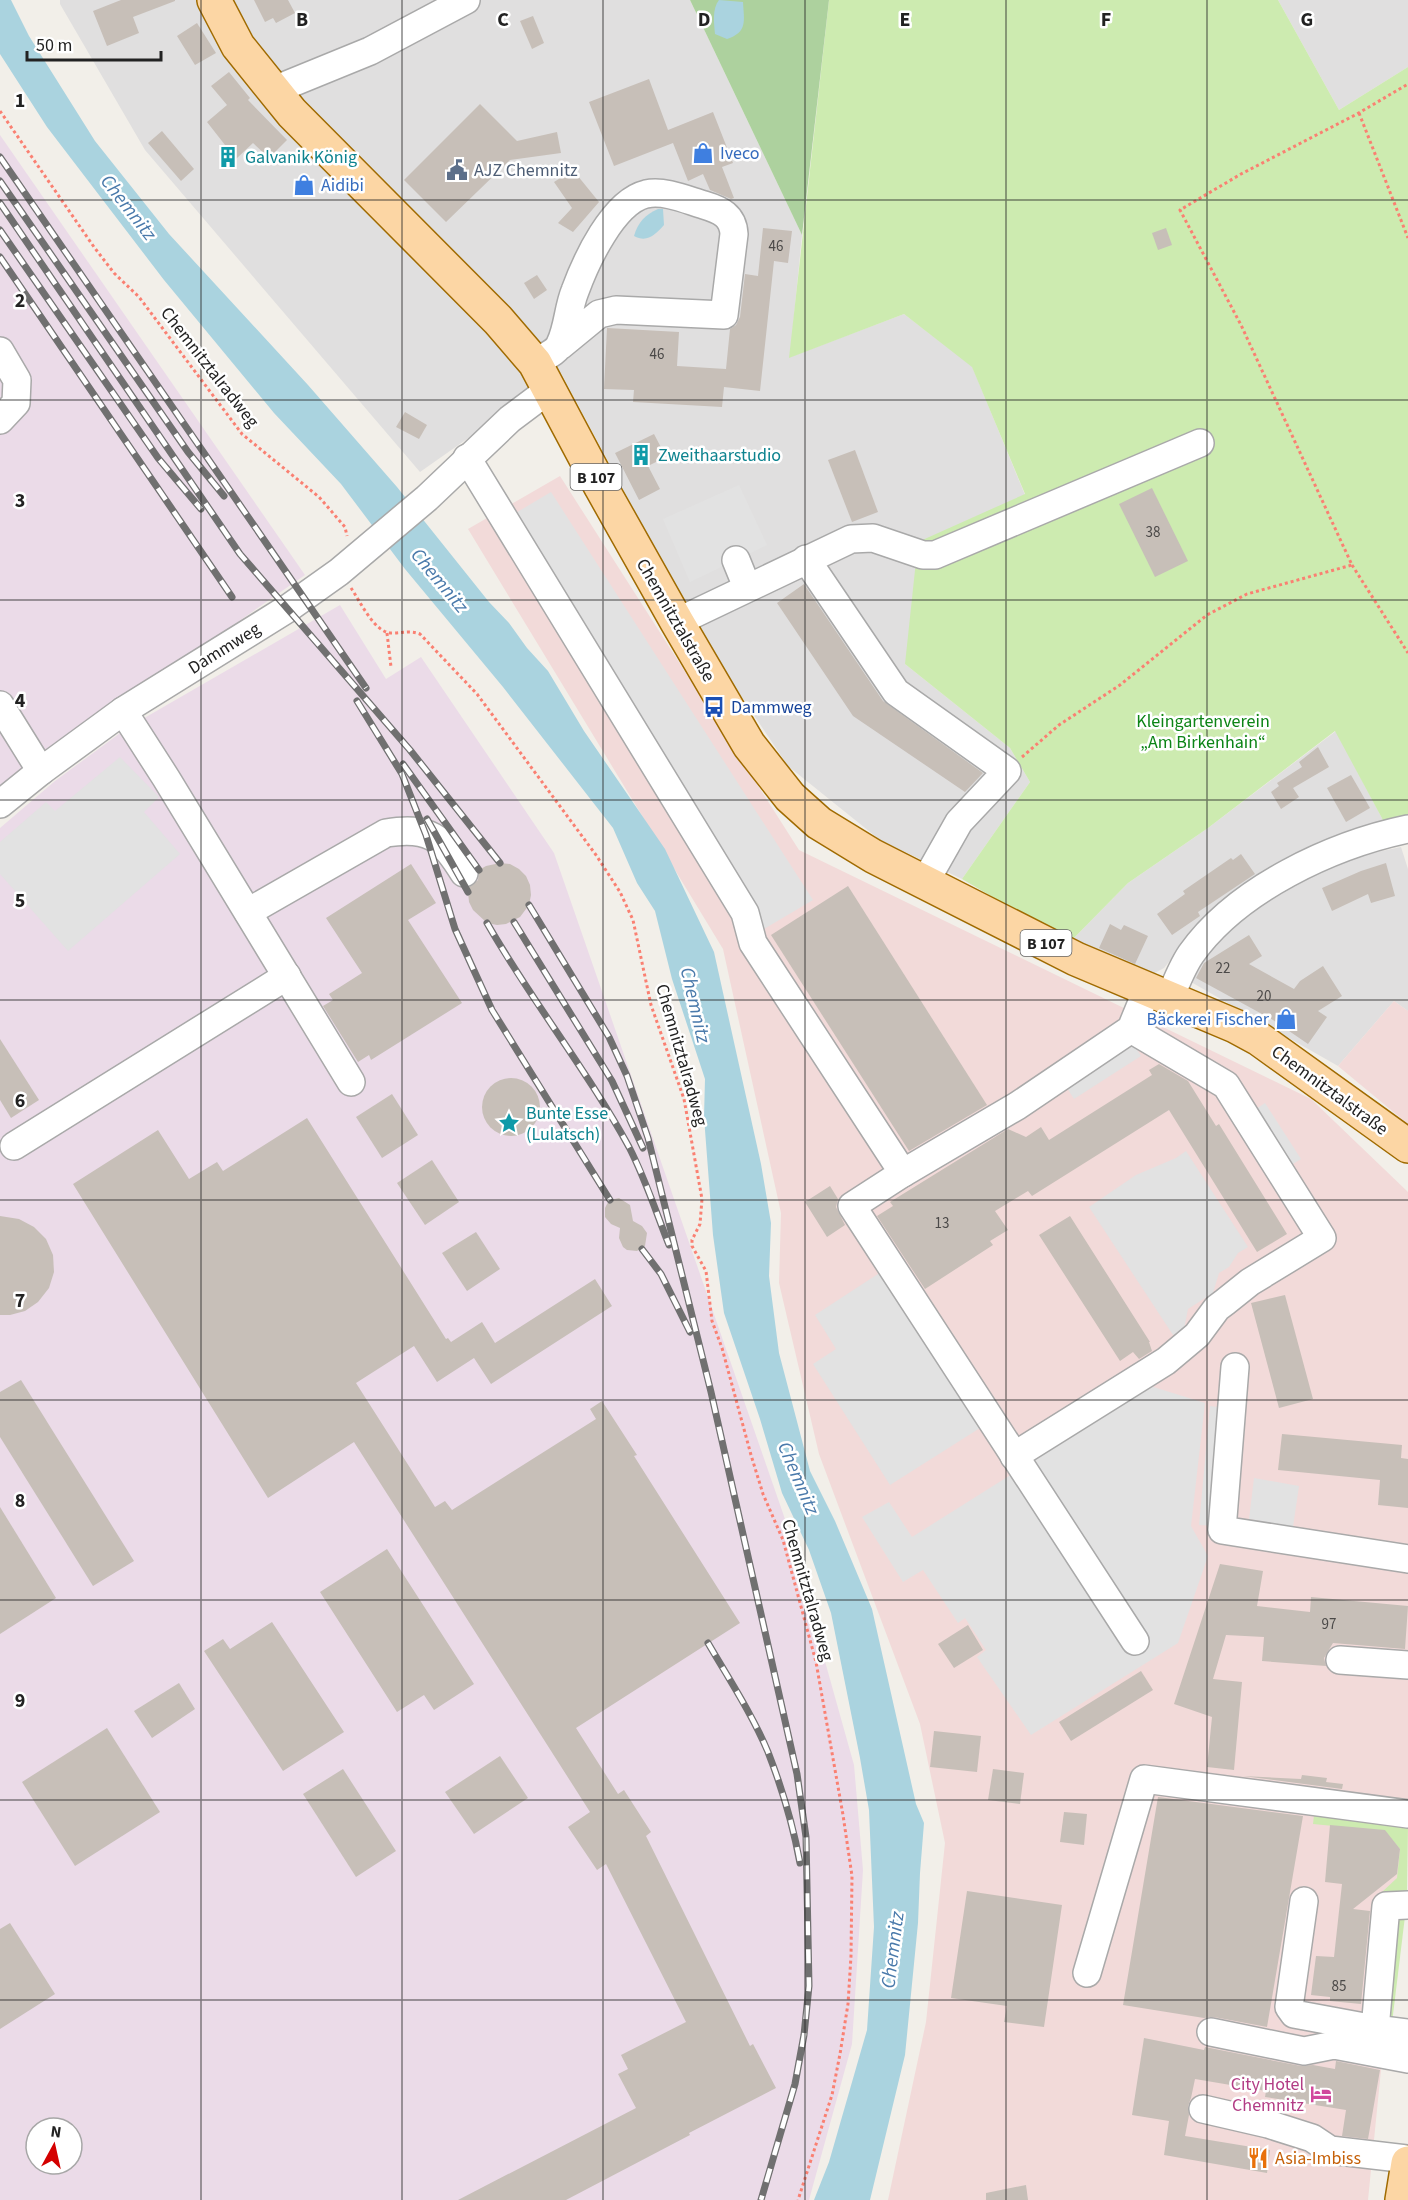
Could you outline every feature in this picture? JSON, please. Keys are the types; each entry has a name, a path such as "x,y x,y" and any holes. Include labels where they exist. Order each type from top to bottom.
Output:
{"main road":[{"name":"Chemnitztalstraße","path":"214,0 238,46 272,91 498,320 548,366 601,487 750,745 790,797 837,836 925,882 1076,959 1235,1026 1259,1039 1408,1146"},
{"path":"1402,2200 1408,2161"}],"street":[{"path":"272,91 370,51 466,0"},
{"name":"Dammweg","path":"0,804 123,711 287,609 339,572 359,544 427,498 510,419 548,366 598,314 640,311 724,315 734,234 734,225 728,216 716,209 672,195 648,193 633,199 624,206 596,245 579,282 548,366"},
{"path":"0,351 17,381 16,403 0,420"},
{"path":"677,622 851,539 873,537 923,555 935,555 1200,443"},
{"path":"467,458 745,913 753,943 903,1173"},
{"path":"806,559 896,692 1007,771 959,822 925,882"},
{"path":"736,561 747,587"},
{"path":"0,705 41,771"},
{"path":"123,711 351,1082"},
{"path":"248,912 386,833 405,830 438,839 464,873"},
{"path":"1135,1641 852,1206 1017,1106 1131,1029 1216,924 1238,905 1327,854 1357,843 1408,830"},
{"path":"14,1146 287,976"},
{"path":"1014,1456 1166,1361 1197,1335 1217,1308 1250,1282 1322,1238 1226,1085 1131,1029"},
{"path":"1235,1367 1222,1530 1408,1559"},
{"path":"1340,1660 1408,1665"},
{"path":"1087,1973 1144,1779 1408,1814"},
{"path":"1304,1902 1289,2007 1294,2014 1408,2033"},
{"path":"1375,2029 1387,1905"},
{"path":"1211,2032 1304,2051 1334,2045 1408,2059"},
{"path":"1203,2109 1268,2124 1312,2138 1330,2150 1408,2161"}],"path":[{"path":"1408,84 1359,113 1241,174 1180,210 1240,325 1352,565 1408,653"},
{"name":"Chemnitztalradweg","path":"0,111 94,248 114,273 138,297 242,434 319,496 345,527 347,534 359,544"},
{"path":"1359,113 1408,238"},
{"path":"1007,771 1059,725 1120,685 1207,615 1248,594 1352,565"},
{"path":"339,572 377,627 387,633 391,668"},
{"name":"Chemnitztalradweg","path":"387,633 415,632 438,651 477,694 606,870 633,920 651,1005 684,1099 702,1199 700,1224 692,1240 692,1246 706,1271 712,1321 722,1348 757,1475 786,1549 816,1662 852,1876 848,2004 840,2054 832,2095 798,2200"}],"shaded area":[{"path":"60,0 690,0 802,235 790,357 904,314 972,366 1025,495 905,664 1010,748 1030,782 962,879 880,840 788,766 704,641 561,373 420,472 145,150 60,4"},
{"path":"1278,0 1408,0 1408,67 1339,110"},
{"path":"0,135 305,575 0,788"},
{"path":"560,476 799,850 1311,1099 1408,1192 1408,1800 1368,2200 888,2200 926,2022 945,1843 920,1724 819,1454 779,1283 781,1213 723,949 468,529"},
{"path":"739,485 767,545 690,582 663,519"},
{"path":"551,492 813,900 764,929 509,517"},
{"path":"340,605 386,679 421,657 554,853 786,1522 854,1765 863,1870 852,2044 809,2200 0,2200 0,828 55,781 127,728"},
{"path":"1336,731 1384,822 1203,920 1164,968 1151,975 1070,942 1128,883 1208,828"},
{"path":"120,757 159,797 144,812 180,854 68,951 0,874 0,842 46,802 55,811"},
{"path":"1401,847 1408,869 1408,1011 1394,1001 1338,1066 1191,982 1193,965 1222,930 1295,879 1353,857"},
{"path":"1394,1001 1408,1011 1408,1124 1338,1066"},
{"path":"1134,1045 1141,1056 1074,1099 1067,1088"},
{"path":"1265,1103 1301,1159 1288,1167 1253,1111"},
{"path":"1186,1151 1248,1247 1238,1253 1229,1267 1219,1273 1213,1293 1188,1309 1184,1329 1173,1335 1089,1207 1136,1175 1176,1158"},
{"path":"881,1272 980,1428 890,1485 813,1364 836,1349 815,1315"},
{"path":"1147,1385 1205,1403 1191,1526 1208,1556 1178,1643 1031,1735 977,1657 986,1650 965,1618 958,1623 923,1570 903,1582 862,1517 889,1502 912,1537 1066,1440"},
{"path":"1210,1406 1225,1408 1214,1526 1199,1525"},
{"path":"1254,1478 1299,1486 1293,1527 1249,1519"}],"green space":[{"path":"690,0 829,0 802,235"},
{"name":"Kleingartenverein „Am Birkenhain“","path":"829,0 1278,0 1339,110 1408,67 1408,818 1384,822 1335,731 1208,828 1128,883 1070,942 962,879 1030,782 1010,748 905,664 918,542 1025,494 972,367 904,314 789,358"},
{"path":"1314,1815 1408,1826 1407,1893 1381,1893 1397,1878 1400,1849 1385,1831 1313,1824"},
{"path":"1406,1908 1392,2023 1378,2013 1397,1917"}],"water":[{"name":"Chemnitz","path":"0,0 11,0 29,36 95,141 169,234 308,385 397,487 489,602 548,671 584,731 665,849 714,952 761,1164 771,1223 769,1276 779,1353 810,1471 835,1521 872,1609 916,1804 924,1823 918,1923 905,2055 870,2200 814,2200 829,2162 867,2030 874,1927 869,1810 831,1613 809,1550 782,1493 724,1313 713,1235 704,1117 705,1079 672,979 655,911 637,883 613,828 503,687 405,569 341,484 274,413 164,280 47,127 0,54"},
{"path":"719,0 743,2 742,29 727,39 715,34 714,12"},
{"path":"658,209 663,209 664,225 654,235 647,238 634,236 643,220"}],"building":[{"path":"121,0 175,1 133,17 139,33 107,46 93,11"},
{"path":"254,0 288,0 295,13 276,23 273,18 265,22"},
{"path":"533,16 544,43 532,49 520,21"},
{"path":"197,23 216,53 195,65 177,36"},
{"path":"229,72 250,98 248,100 287,140 269,158 253,143 236,159 207,122 227,105 211,86"},
{"path":"649,79 668,130 713,112 733,163 722,167 734,198 731,199 710,190 703,174 688,181 673,143 614,166 589,102"},
{"name":"AJZ Chemnitz","path":"480,104 517,141 557,132 561,153 510,160 446,222 404,180"},
{"path":"162,131 194,169 181,181 148,143"},
{"path":"573,170 599,202 573,232 558,223 572,208 554,182"},
{"path":"763,228 792,231 788,263 774,261 760,391 724,387 722,407 633,402 634,390 604,389 607,328 679,332 677,366 726,369 730,329 736,325 740,317 745,274 758,276"},
{"path":"1166,228 1172,245 1158,250 1152,233"},
{"path":"537,275 547,290 534,299 524,283"},
{"path":"405,412 427,425 419,439 396,427"},
{"name":"Zweithaarstudio","path":"654,434 666,457 648,466 660,489 639,500 615,453"},
{"path":"855,450 878,512 852,522 828,460"},
{"path":"1152,488 1188,561 1155,577 1119,504"},
{"path":"804,584 883,701 983,773 965,792 853,716 777,603"},
{"path":"1318,747 1329,767 1293,788 1299,797 1281,809 1271,792 1279,786 1277,783 1302,767 1299,762"},
{"path":"1351,775 1370,808 1346,822 1327,788"},
{"path":"1241,854 1255,874 1198,912 1200,916 1172,935 1157,914 1185,894 1183,891 1231,858 1233,860"},
{"path":"500,863 510,864 526,876 531,895 529,905 520,917 506,924 497,925 487,923 473,910 468,892 469,887 478,880 479,870"},
{"path":"1386,863 1395,896 1371,903 1368,894 1332,911 1322,888"},
{"path":"411,864 436,903 408,920 462,1003 371,1060 369,1055 358,1062 323,1006 333,1000 329,994 362,973 326,918"},
{"path":"848,886 987,1105 909,1151 771,935"},
{"path":"1110,924 1121,930 1124,925 1148,936 1135,964 1099,948"},
{"path":"1249,935 1262,956 1249,964 1294,989 1300,981 1323,966 1342,996 1318,1011 1327,1017 1308,1044 1273,1020 1196,978 1204,963"},
{"path":"0,1039 39,1100 11,1118 0,1100"},
{"path":"1159,1064 1188,1081 1216,1126 1219,1124 1287,1234 1257,1252 1169,1110 1032,1196 1028,1191 995,1211 1008,1230 990,1241 993,1245 925,1289 877,1216 893,1206 890,1202 1008,1129 1026,1137 1041,1127 1049,1140 1152,1075 1149,1070"},
{"path":"505,1078 517,1078 532,1086 540,1101 540,1113 532,1128 517,1136 505,1136 490,1128 482,1113 482,1101 490,1086"},
{"path":"392,1094 418,1135 382,1158 356,1117"},
{"path":"307,1118 446,1339 448,1338 451,1342 482,1322 495,1343 595,1279 612,1306 491,1384 474,1358 437,1382 414,1346 356,1383 435,1507 445,1501 452,1510 596,1419 590,1409 602,1401 637,1455 634,1456 740,1623 576,1728 618,1794 624,1790 651,1832 646,1836 750,2046 753,2044 776,2088 566,2200 458,2200 636,2108 618,2074 628,2069 621,2055 686,2022 606,1864 597,1870 568,1827 590,1812 354,1442 268,1498 73,1184 158,1130 189,1179 217,1162 223,1171"},
{"path":"432,1160 459,1202 425,1225 397,1183"},
{"path":"830,1186 838,1199 836,1207 845,1225 827,1237 805,1202"},
{"path":"619,1198 630,1205 633,1221 642,1226 647,1233 645,1246 637,1251 623,1247 619,1238 620,1228 611,1224 605,1217 607,1204 610,1200"},
{"path":"0,1216 19,1219 34,1227 46,1239 53,1255 54,1272 49,1288 38,1302 25,1311 10,1315 0,1315"},
{"path":"1070,1216 1150,1342 1152,1351 1139,1359 1133,1352 1120,1361 1039,1235"},
{"path":"476,1232 500,1269 467,1291 442,1253"},
{"path":"1285,1295 1313,1399 1279,1408 1251,1303"},
{"path":"21,1380 134,1561 93,1586 0,1437 0,1392"},
{"path":"1282,1434 1402,1445 1401,1458 1408,1459 1408,1508 1378,1505 1380,1480 1278,1470"},
{"path":"0,1507 56,1598 0,1634"},
{"path":"387,1549 474,1684 434,1710 424,1695 397,1712 320,1592"},
{"path":"1220,1564 1263,1571 1257,1606 1310,1612 1311,1597 1408,1606 1405,1649 1333,1643 1324,1658 1326,1666 1262,1661 1264,1637 1226,1635 1213,1679 1242,1682 1234,1770 1207,1767 1212,1717 1174,1704"},
{"path":"272,1622 344,1732 283,1771 204,1651 223,1639 230,1649"},
{"path":"968,1625 983,1650 954,1668 938,1644"},
{"path":"1141,1671 1153,1690 1071,1741 1059,1722"},
{"path":"179,1683 195,1709 152,1738 134,1711"},
{"path":"107,1728 160,1812 75,1866 22,1782"},
{"path":"934,1731 981,1736 977,1772 930,1767"},
{"path":"500,1756 528,1798 474,1834 445,1792"},
{"path":"343,1769 396,1851 356,1877 303,1794"},
{"path":"993,1769 1024,1773 1020,1804 988,1800"},
{"path":"1302,1775 1327,1778 1326,1782 1343,1784 1342,1789 1243,1776 1301,1779"},
{"path":"1158,1797 1303,1816 1267,2027 1214,2017 1204,2018 1123,2005"},
{"path":"1064,1812 1087,1814 1084,1845 1060,1842"},
{"path":"1330,1825 1385,1830 1400,1849 1397,1874 1353,1909 1370,1911 1361,2004 1330,2001 1330,1997 1311,1995 1316,1956 1334,1957 1342,1884 1325,1882"},
{"path":"967,1891 1062,1905 1044,2027 1004,2022 1007,2006 951,1998"},
{"path":"10,1923 55,1994 0,2029 0,1929"},
{"path":"1144,2038 1204,2050 1205,2047 1301,2066 1313,2065 1335,2069 1336,2061 1380,2070 1368,2139 1342,2136 1346,2110 1265,2097 1266,2091 1195,2079 1188,2106 1189,2115 1185,2136 1270,2150 1267,2173 1164,2155 1169,2121 1132,2115"},
{"path":"1026,2185 1028,2200 986,2200 986,2193"}],"railway":[{"path":"0,157 366,688"},
{"path":"0,181 188,452 224,496"},
{"path":"0,203 240,554 410,750 500,863"},
{"path":"0,230 158,458 201,509"},
{"path":"0,257 232,597"},
{"path":"357,701 402,774 426,835 455,929 492,1010 610,1200"},
{"path":"403,764 479,870"},
{"path":"427,819 468,892"},
{"path":"529,905 609,1037 627,1076 648,1138 711,1392 797,1774 806,1837 809,1986 804,2035 795,2084 761,2200"},
{"path":"514,922 612,1081 643,1148"},
{"path":"487,923 613,1118 645,1183 669,1245"},
{"path":"642,1249 661,1274 690,1332"},
{"path":"708,1643 748,1710 768,1752 787,1807 800,1863"}],"place":[{"name":"Iveco","path":"703,153"},
{"name":"Galvanik König","path":"228,157"},
{"name":"AJZ Chemnitz","path":"457,170"},
{"name":"Aidibi","path":"304,185"},
{"name":"Zweithaarstudio","path":"641,455"},
{"name":"Dammweg","path":"714,707"},
{"name":"Bäckerei Fischer","path":"1286,1019"},
{"name":"Bunte Esse (Lulatsch)","path":"509,1123"},
{"name":"City Hotel Chemnitz","path":"1321,2094"},
{"name":"Asia-Imbiss","path":"1258,2158"}]}
